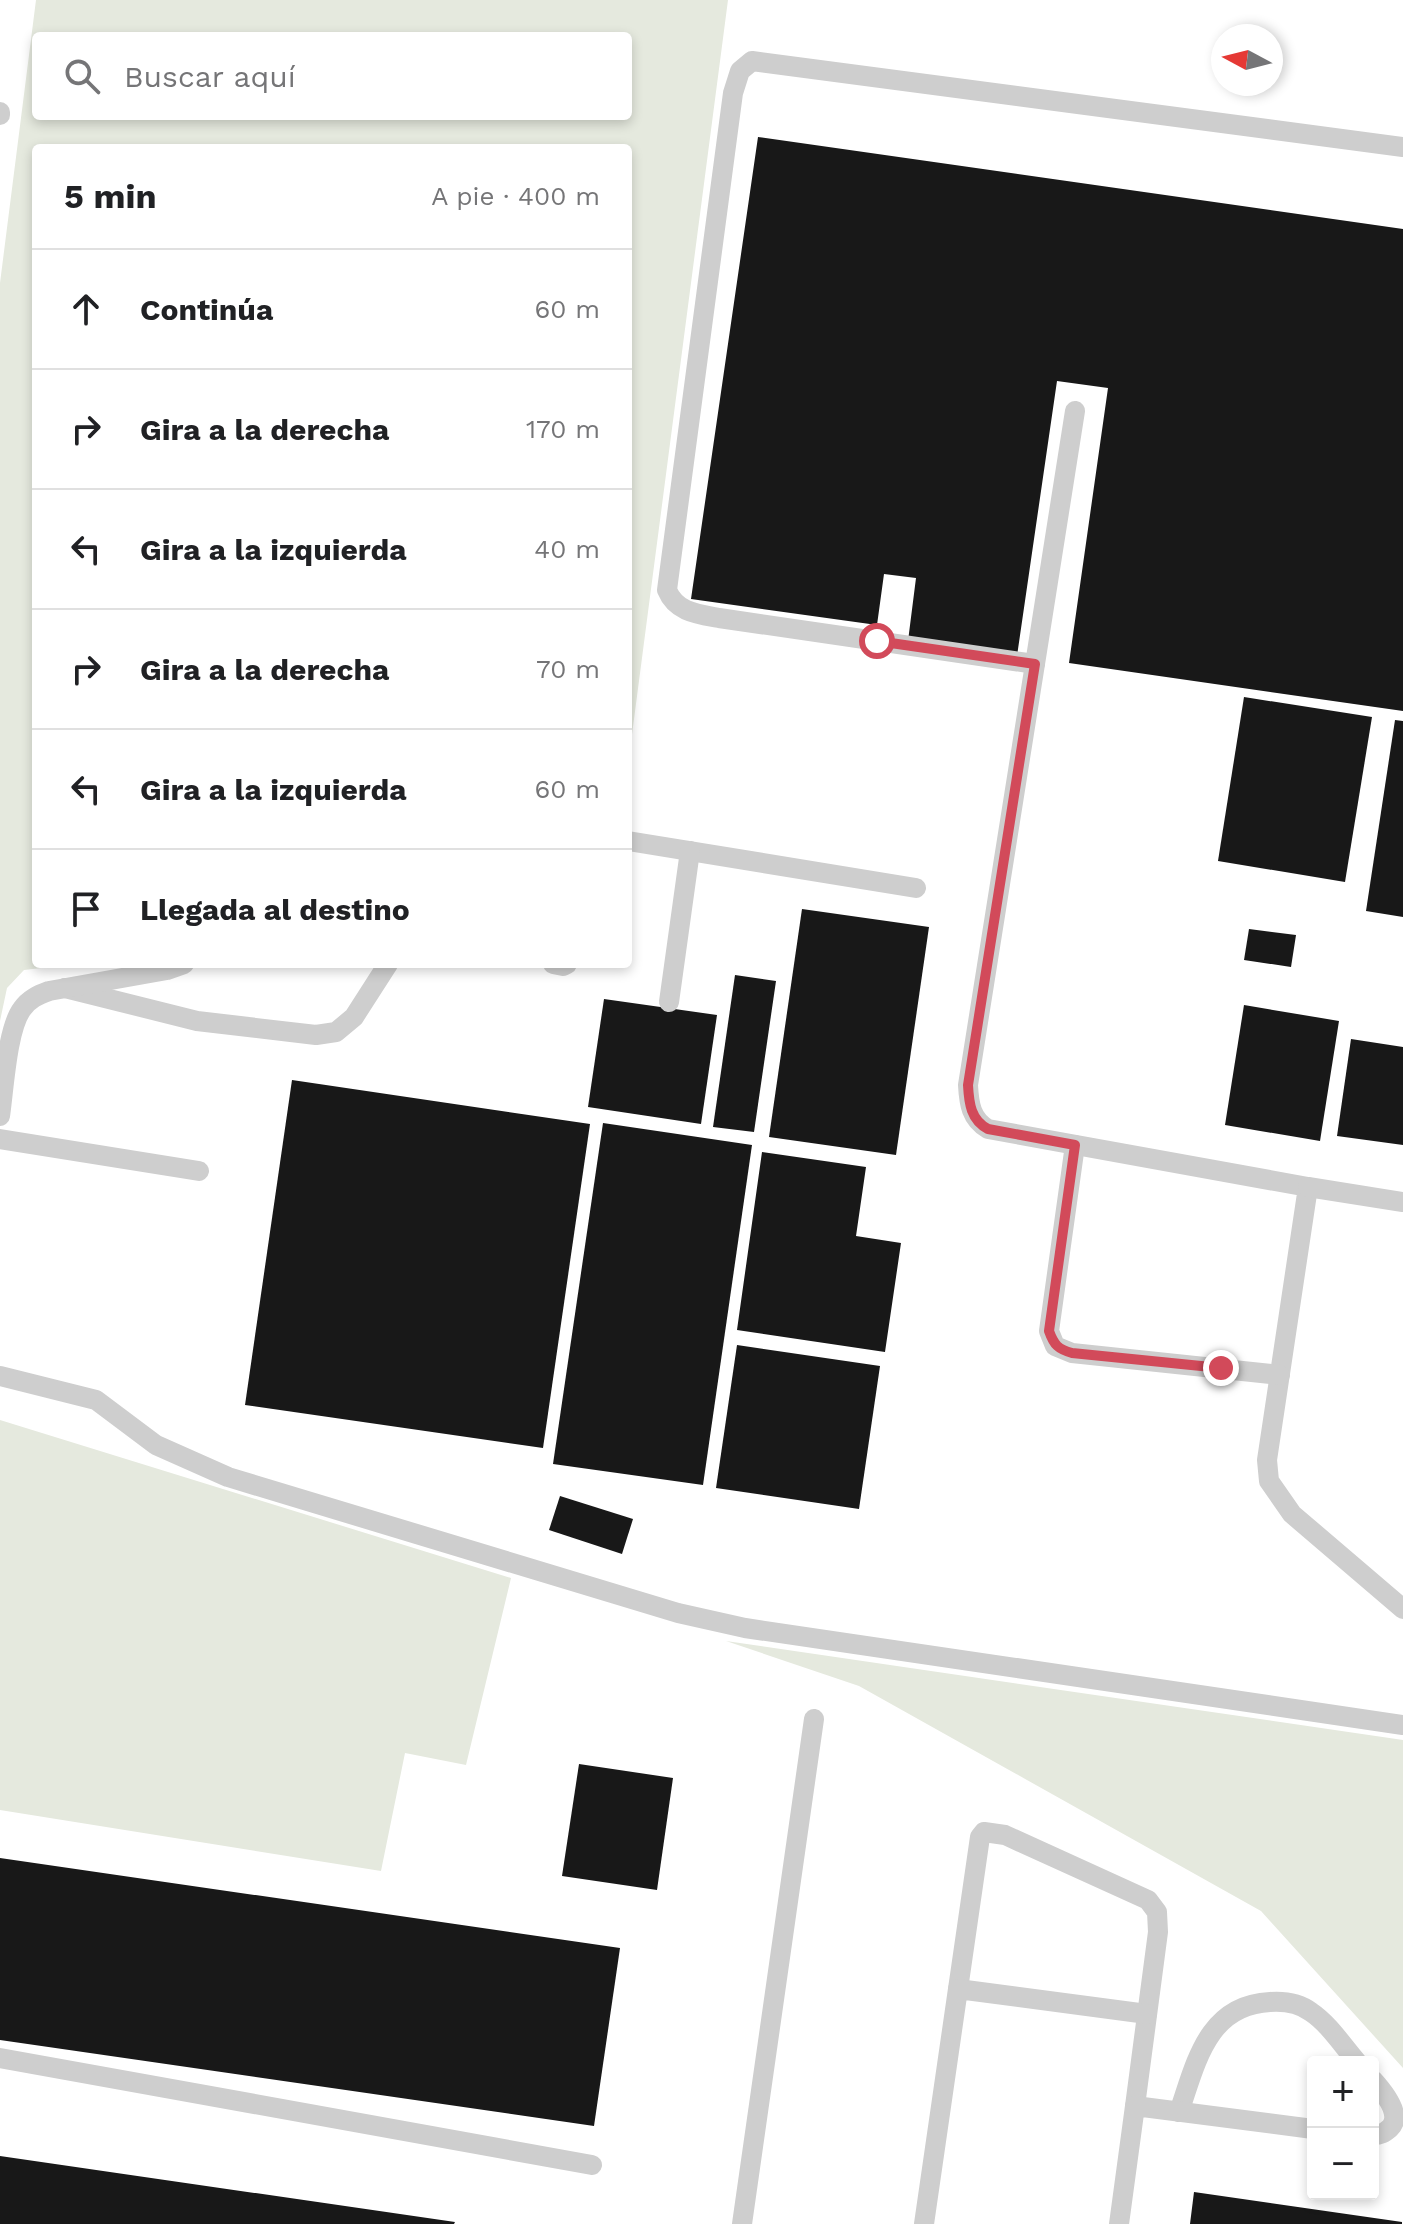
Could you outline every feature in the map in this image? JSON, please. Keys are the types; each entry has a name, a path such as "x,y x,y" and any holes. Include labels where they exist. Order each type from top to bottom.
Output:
{"street":[{"path":"1035,664 690,613 670,598 667,590 713,243 733,93 740,71 752,61 1403,147"},
{"path":"1075,411 968,1085 973,1115 979,1124 988,1129 1403,1202"},
{"path":"632,842 916,888"},
{"path":"669,1002 690,851"},
{"path":"0,1110 14,1025 29,1000 38,994 173,968"},
{"path":"65,988 197,1021 316,1035 336,1032 354,1017 385,968"},
{"path":"0,1139 199,1171"},
{"path":"1075,1145 1049,1331 1055,1346 1072,1353 1280,1375"},
{"path":"1308,1187 1267,1473 1273,1489 1292,1514 1403,1609"},
{"path":"0,1376 96,1400 156,1445 228,1477 678,1613 745,1628 1403,1725"},
{"path":"742,2224 814,1719"},
{"path":"924,2224 980,1837 988,1831 1005,1835 1148,1900 1157,1912 1158,1932 1119,2224"},
{"path":"958,1989 1147,2014"},
{"path":"1179,2112 1208,2037 1219,2023 1252,2003 1273,2001 1300,2005 1313,2013 1352,2056"},
{"path":"0,2058 592,2165"},
{"path":"1379,2088 1394,2108 1397,2119 1395,2125 1379,2135"},
{"path":"1135,2106 1307,2128"}],"shaded area":[{"path":"36,0 728,0 632,734 632,144 32,144 32,968 41,968 24,970 7,988 0,1021 0,283"},
{"path":"0,1420 511,1578 466,1765 405,1753 381,1871 0,1810"},
{"path":"726,1641 1403,1740 1403,2068 1261,1911 859,1686"}],"building":[{"path":"758,137 1403,229 1403,711 1069,663 1108,388 1057,381 1017,656 908,641 916,578 884,574 877,625 691,599"},
{"path":"1244,697 1372,717 1345,882 1218,861"},
{"path":"1395,720 1403,721 1403,917 1366,911"},
{"path":"802,909 929,927 896,1155 769,1137"},
{"path":"1249,929 1296,935 1291,967 1244,960"},
{"path":"735,975 776,981 754,1132 713,1127"},
{"path":"604,999 717,1015 701,1124 588,1107"},
{"path":"1244,1005 1339,1021 1320,1141 1225,1125"},
{"path":"1351,1039 1403,1047 1403,1145 1337,1136"},
{"path":"292,1080 590,1124 543,1448 245,1405"},
{"path":"603,1123 752,1145 703,1485 553,1464"},
{"path":"762,1152 866,1167 856,1236 901,1243 885,1352 737,1330"},
{"path":"737,1345 880,1366 859,1509 716,1488"},
{"path":"560,1496 633,1519 622,1554 549,1530"},
{"path":"579,1764 673,1778 657,1890 562,1876"},
{"path":"0,1858 620,1948 594,2126 0,2040"},
{"path":"0,2156 455,2222 0,2224"},
{"path":"1194,2192 1402,2222 1402,2224 1190,2224"}],"route":[{"path":"877,641 1035,664 968,1085 969,1101 979,1124 988,1129 1075,1145 1049,1331 1052,1340 1061,1350 1072,1353 1221,1368"}]}
